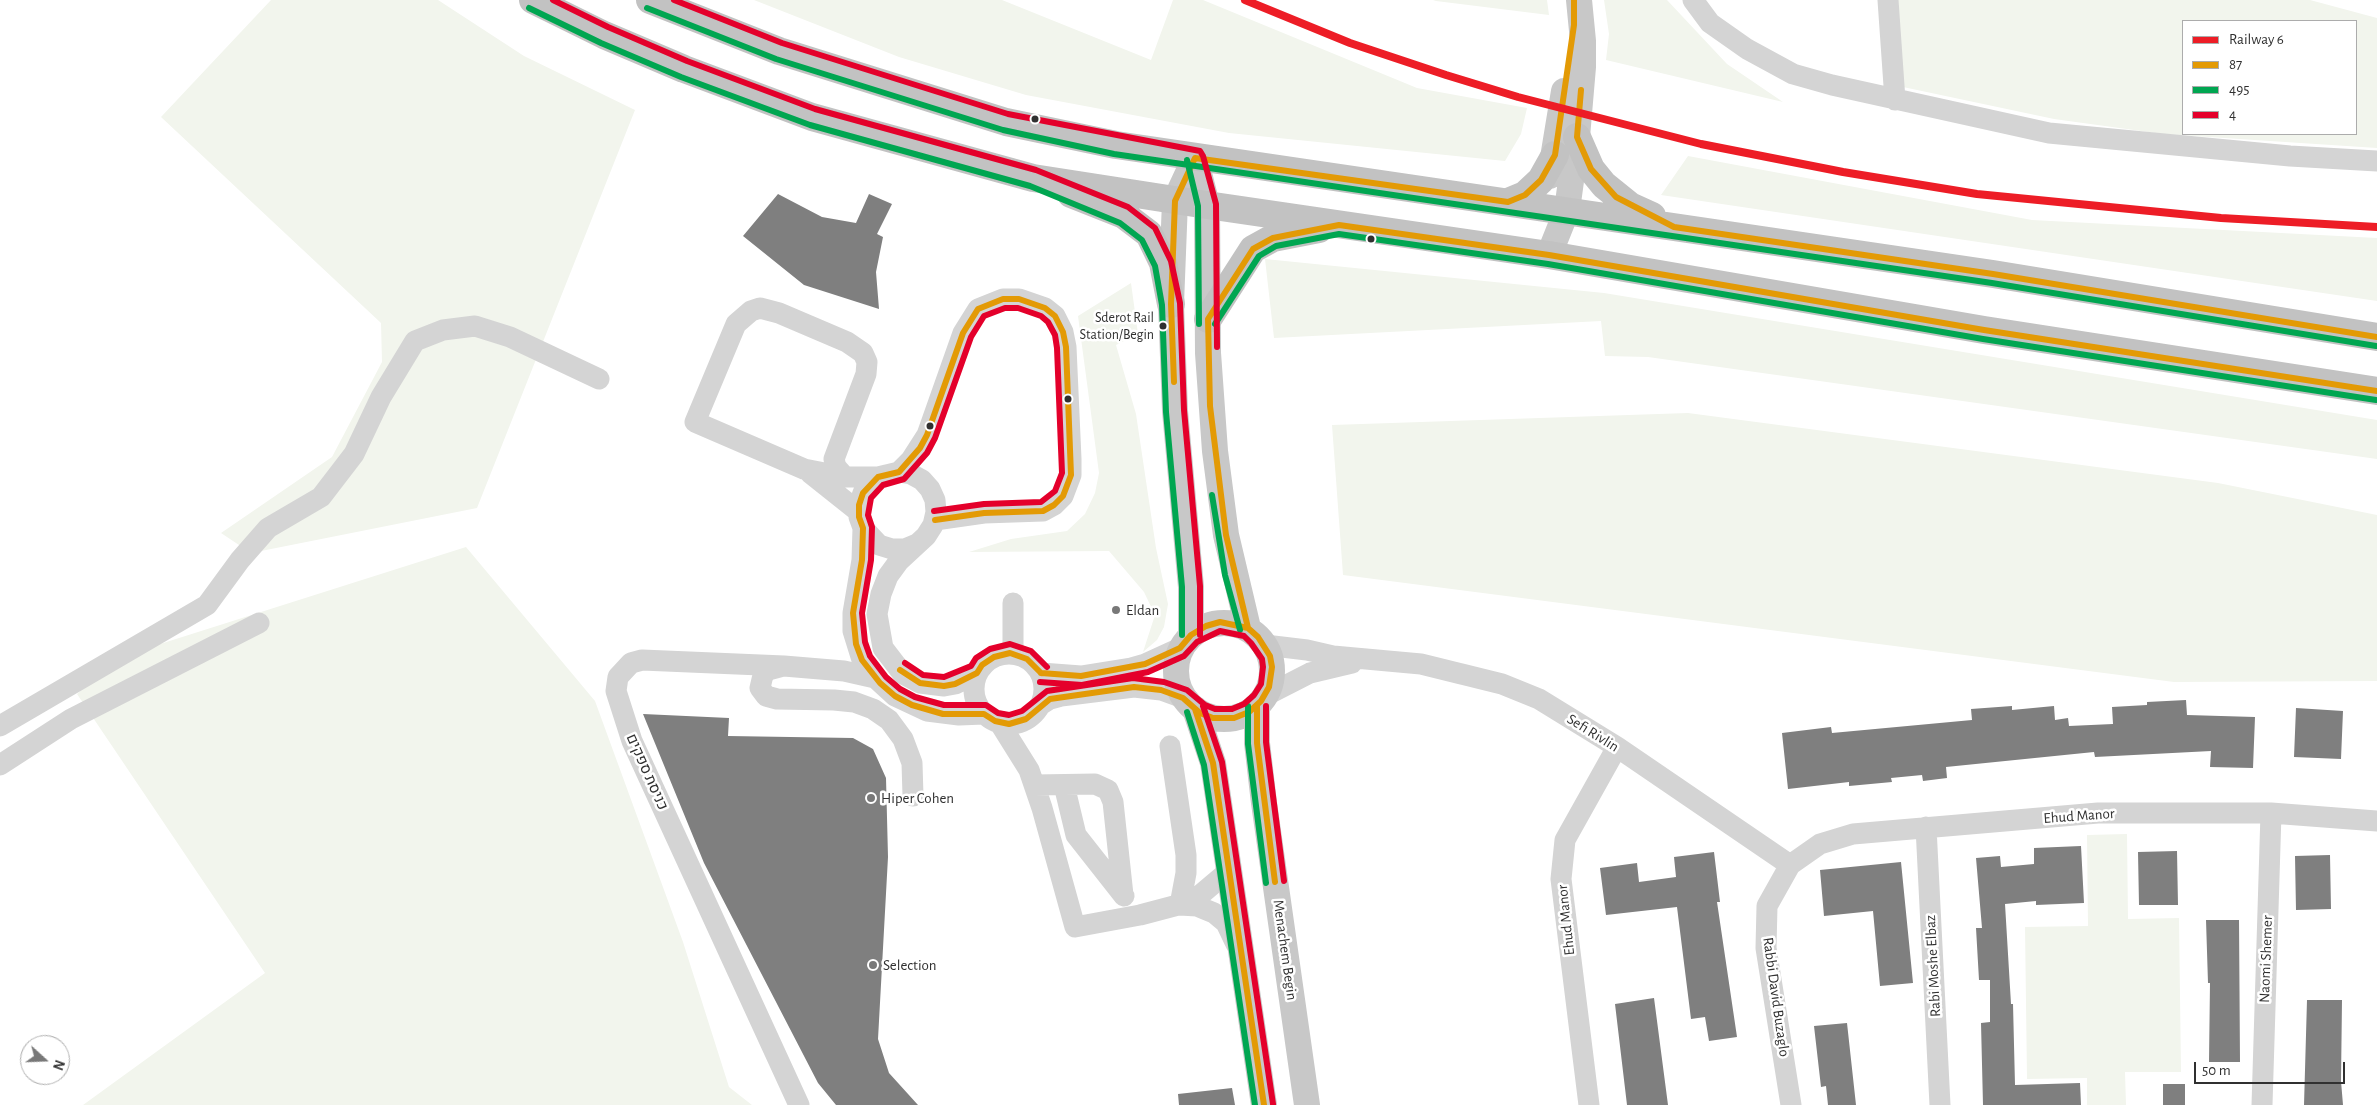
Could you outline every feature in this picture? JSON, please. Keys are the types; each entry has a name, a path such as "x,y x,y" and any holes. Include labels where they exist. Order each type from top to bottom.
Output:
{"highway":[{"path":"533,0 604,35 684,69 812,117 1033,178 1206,206 1549,255 2003,333 2377,391"},
{"path":"650,0 779,51 1006,122 1116,145 1195,158 1555,208 1993,274 2377,337"},
{"path":"1577,137 1591,169 1604,185 1630,206 1674,227"},
{"path":"1508,202 1525,195 1541,180 1555,155"},
{"path":"1033,178 1124,215 1149,234 1163,263 1171,304"},
{"path":"1208,319 1253,249 1273,238 1339,225"}],"main road":[{"path":"1549,255 1555,208 1555,155 1574,25 1574,0"},
{"path":"1555,208 1577,137 1583,67 1583,41 1579,0"},
{"path":"1195,158 1175,201 1171,304 1175,411 1191,587 1186,642 1176,663 1176,677 1213,763 1264,1105"},
{"path":"1189,704 1207,716 1224,719 1240,716 1261,701 1270,682 1272,667 1257,637 1226,535 1210,406 1206,206 1195,158"},
{"path":"1186,642 1206,626 1220,622 1257,637"},
{"name":"Menachem Begin","path":"1261,701 1257,742 1307,1105"}],"street":[{"path":"1693,0 1710,23 1747,49 1793,74 1896,100 2049,133 2290,156 2377,160"},
{"path":"1888,0 1896,100"},
{"path":"899,472 911,460 927,435 963,333 978,309 1003,299 1019,299 1045,308 1055,316 1063,332 1066,347 1071,459 1071,475 1063,496 1054,505 1043,510 984,513 935,520"},
{"path":"845,477 836,467 834,459 866,374 867,362 863,353 847,342 770,310 760,308 751,310 736,324 695,422 804,469 845,477 878,477 899,472 916,477 930,489 935,500 935,520 926,536 888,576 881,594 877,614 883,648 904,674 932,686 955,684 977,673"},
{"path":"0,726 207,605 240,560 268,528 321,497 354,454 381,397 415,341 443,330 475,326 510,337 599,379"},
{"path":"804,469 861,520 879,545 892,549 905,548 917,544"},
{"path":"878,477 863,494 861,520 862,560 853,613 854,631 862,660 875,678 895,696 927,711 992,718 1016,723 1050,699 1060,696 1134,687 1161,690 1189,704"},
{"path":"1013,603 1014,654"},
{"path":"0,765 71,720 259,623"},
{"name":"Sefi Rivlin","path":"1257,637 1333,656 1372,658 1421,664 1502,684 1539,699 1617,747 1790,865"},
{"path":"1040,673 1081,676 1131,668 1145,664 1186,642"},
{"path":"1123,895 1113,802 1108,790 1095,784 1064,785 1032,778 992,718 974,696 974,681 977,673 982,665 994,656 1014,654 1032,662 1040,673 1044,688 1027,739 1032,778 1075,927 1140,915 1194,901 1214,886 1225,874 1228,863"},
{"name":"Sefi Rivlin","path":"1261,701 1310,673 1372,658"},
{"name":"כניסת ספקים","path":"799,1105 632,741 616,691 618,677 631,663 642,660 784,666 844,671 875,678"},
{"path":"784,666 768,670 763,675 760,688 766,696 777,699 854,702 873,709 888,720 903,739 912,763 913,796"},
{"path":"1170,746 1186,856 1186,873 1180,905"},
{"name":"Ehud Manor","path":"1589,1105 1561,879 1565,840 1617,747"},
{"path":"1064,785 1076,834 1140,915"},
{"name":"Ehud Manor","path":"1790,865 1820,844 1845,837 2098,813 2271,813 2377,822"},
{"name":"Naomi Shemer","path":"2262,1105 2271,813"},
{"name":"Rabi Moshe Elbaz","path":"1926,828 1940,1105"},
{"name":"Rabbi David Buzaglo","path":"1790,865 1767,906 1766,948 1791,1105"},
{"path":"1180,905 1206,908 1226,922 1240,954"}],"shaded area":[{"path":"271,0 438,0 524,56 635,110 477,508 251,553 221,533 332,457 382,362 381,323 161,117"},
{"path":"754,0 1002,0 1151,60 1173,0 1203,0 1417,88 1527,108 1521,134 1505,161 1229,133 1026,95 899,57"},
{"path":"1433,0 1547,0 1549,15 1436,1"},
{"path":"1604,0 1667,0 1727,64 1783,102 1606,60 1609,34"},
{"path":"1895,0 2310,0 2377,18 2377,148 2163,134 2054,119 1903,87"},
{"path":"1688,156 2032,220 2377,238 2377,301 1661,195"},
{"path":"1265,259 1604,293 2377,420 2377,459 1648,357 1605,356 1601,321 1274,338"},
{"path":"1131,283 1138,334 1116,345 1136,414 1156,548 1168,604 1164,627 1157,640 1143,652 1155,615 1144,592 1109,551 969,552 1011,539 1067,531 1085,514 1095,493 1099,473 1078,316"},
{"path":"1688,413 2218,483 2377,515 2377,681 2174,682 1343,575 1332,425"},
{"path":"466,547 595,701 683,942 729,1087 752,1105 83,1105 265,973 77,694 116,658"},
{"path":"2127,834 2128,919 2179,918 2181,1072 2125,1072 2126,1105 2087,1105 2087,1078 2027,1079 2025,927 2088,926 2087,835"}],"building":[{"path":"778,194 822,217 856,223 869,194 892,204 877,234 883,237 876,272 879,309 804,285 743,236"},
{"path":"2186,700 2187,715 2255,717 2253,768 2210,767 2211,751 2095,757 2094,752 1946,767 1947,778 1923,781 1922,775 1891,778 1892,782 1849,786 1849,782 1788,789 1782,733 1831,727 1832,733 1972,720 1971,709 2012,706 2012,710 2054,706 2055,720 2068,718 2069,726 2113,724 2112,707 2147,705 2147,702"},
{"path":"2296,708 2343,711 2341,759 2294,757"},
{"path":"643,714 729,718 728,736 853,738 873,749 886,778 888,857 878,1039 889,1073 918,1105 836,1105 818,1083 704,863"},
{"path":"2081,846 2084,903 2036,905 2036,901 2005,904 2011,1004 2013,1004 2015,1085 2080,1083 2081,1105 1983,1105 1981,1023 1990,1022 1990,980 1979,980 1976,928 1982,928 1976,858 2000,856 2001,867 2034,864 2034,848"},
{"path":"2177,851 2178,905 2139,905 2138,852"},
{"path":"1714,852 1720,902 1717,902 1737,1037 1709,1041 1705,1017 1691,1019 1677,907 1606,915 1600,868 1637,863 1639,882 1676,877 1674,857"},
{"path":"2330,855 2331,909 2296,910 2295,856"},
{"path":"1901,862 1913,983 1880,986 1873,911 1824,916 1820,870"},
{"path":"2206,920 2239,920 2240,1062 2209,1062 2210,983 2208,983"},
{"path":"1654,998 1668,1105 1627,1105 1615,1004"},
{"path":"2307,1000 2342,1000 2341,1081 2343,1105 2304,1105"},
{"path":"1847,1023 1856,1105 1828,1105 1826,1086 1821,1087 1814,1026"},
{"path":"2163,1084 2185,1084 2185,1105 2163,1105"},
{"path":"1232,1088 1235,1105 1179,1105 1178,1094"}],"rail line":[{"name":"6","path":"1245,0 1350,43 1446,75 1518,97 1701,144 1843,172 1977,194 2221,218 2377,227"}],"transit line":[{"name":"4","path":"553,0 608,27 687,61 815,109 1036,170 1128,207 1155,228 1171,261 1180,303 1184,410 1200,586 1200,635"},
{"name":"4","path":"674,0 782,43 1008,114 1200,151 1216,204 1217,347"},
{"name":"87","path":"1174,382 1171,304 1175,201 1195,158 1508,202 1525,195 1541,180 1555,155 1574,25 1574,0"},
{"name":"495","path":"529,8 601,43 681,77 810,125 1030,186 1120,223 1142,240 1155,266 1162,305 1166,412 1182,587 1182,635"},
{"name":"495","path":"647,8 776,59 1003,130 1114,154 1992,283 2376,346"},
{"name":"87","path":"1581,90 1577,137 1591,169 1616,197 1674,227 1993,274 2377,337"},
{"name":"495","path":"1187,160 1198,206 1199,324"},
{"name":"87","path":"1248,628 1226,535 1210,406 1208,319 1253,249 1273,238 1339,225 1549,255 1984,330 2377,391"},
{"name":"495","path":"1215,324 1259,256 1276,246 1339,234 1548,264 1983,339 2376,400"},
{"name":"87","path":"935,520 984,513 1043,511 1054,505 1063,496 1071,475 1066,347 1063,332 1055,316 1045,308 1019,299 1003,299 978,309 963,333 927,435 920,448 899,472 878,477 863,493 859,505 859,517 863,528 862,560 853,613 856,644 862,660 880,683 895,696 912,705 943,714 984,714 995,721 1009,724 1026,719 1050,699 1134,687 1161,690 1183,698 1200,713 1213,718 1234,718 1249,712 1261,701 1269,687 1272,667 1270,656 1258,637 1248,628 1220,622 1206,626 1191,635 1180,648 1145,664 1081,676 1041,673"},
{"name":"4","path":"934,511 984,504 1041,502 1055,491 1062,473 1057,348 1055,335 1048,322 1041,316 1018,308 1005,308 984,316 971,337 935,438 927,453 904,479 883,485 871,498 868,515 872,527 871,560 862,613 865,642 870,656 886,677 900,689 915,697 944,705 986,705 998,713 1009,715 1022,711 1047,691 1133,678 1164,682 1187,690 1205,705 1215,709 1232,709 1244,704 1254,695 1261,684 1263,667 1262,659 1244,636 1220,631 1197,642 1184,656 1148,672 1082,685 1040,682"},
{"name":"495","path":"1212,495 1225,575 1240,630"},
{"name":"4","path":"905,663 923,675 944,677 971,666 976,658 990,649 1010,644 1031,651 1047,667"},
{"name":"87","path":"900,670 920,683 944,686 955,684 977,673 982,665 994,657 1010,653 1027,659 1041,673"},
{"name":"4","path":"1203,706 1222,762 1273,1104"},
{"name":"495","path":"1248,706 1248,744 1266,883"},
{"name":"87","path":"1257,706 1257,743 1275,882"},
{"name":"4","path":"1266,706 1266,742 1284,881"},
{"name":"87","path":"1195,709 1213,763 1264,1105"},
{"name":"495","path":"1187,712 1204,765 1255,1105"}],"place":[{"name":"Sderot Rail Station/Begin","path":"1163,326"},
{"name":"Eldan","path":"1116,610"},
{"name":"Hiper Cohen","path":"871,798"},
{"name":"Selection","path":"873,965"}]}
